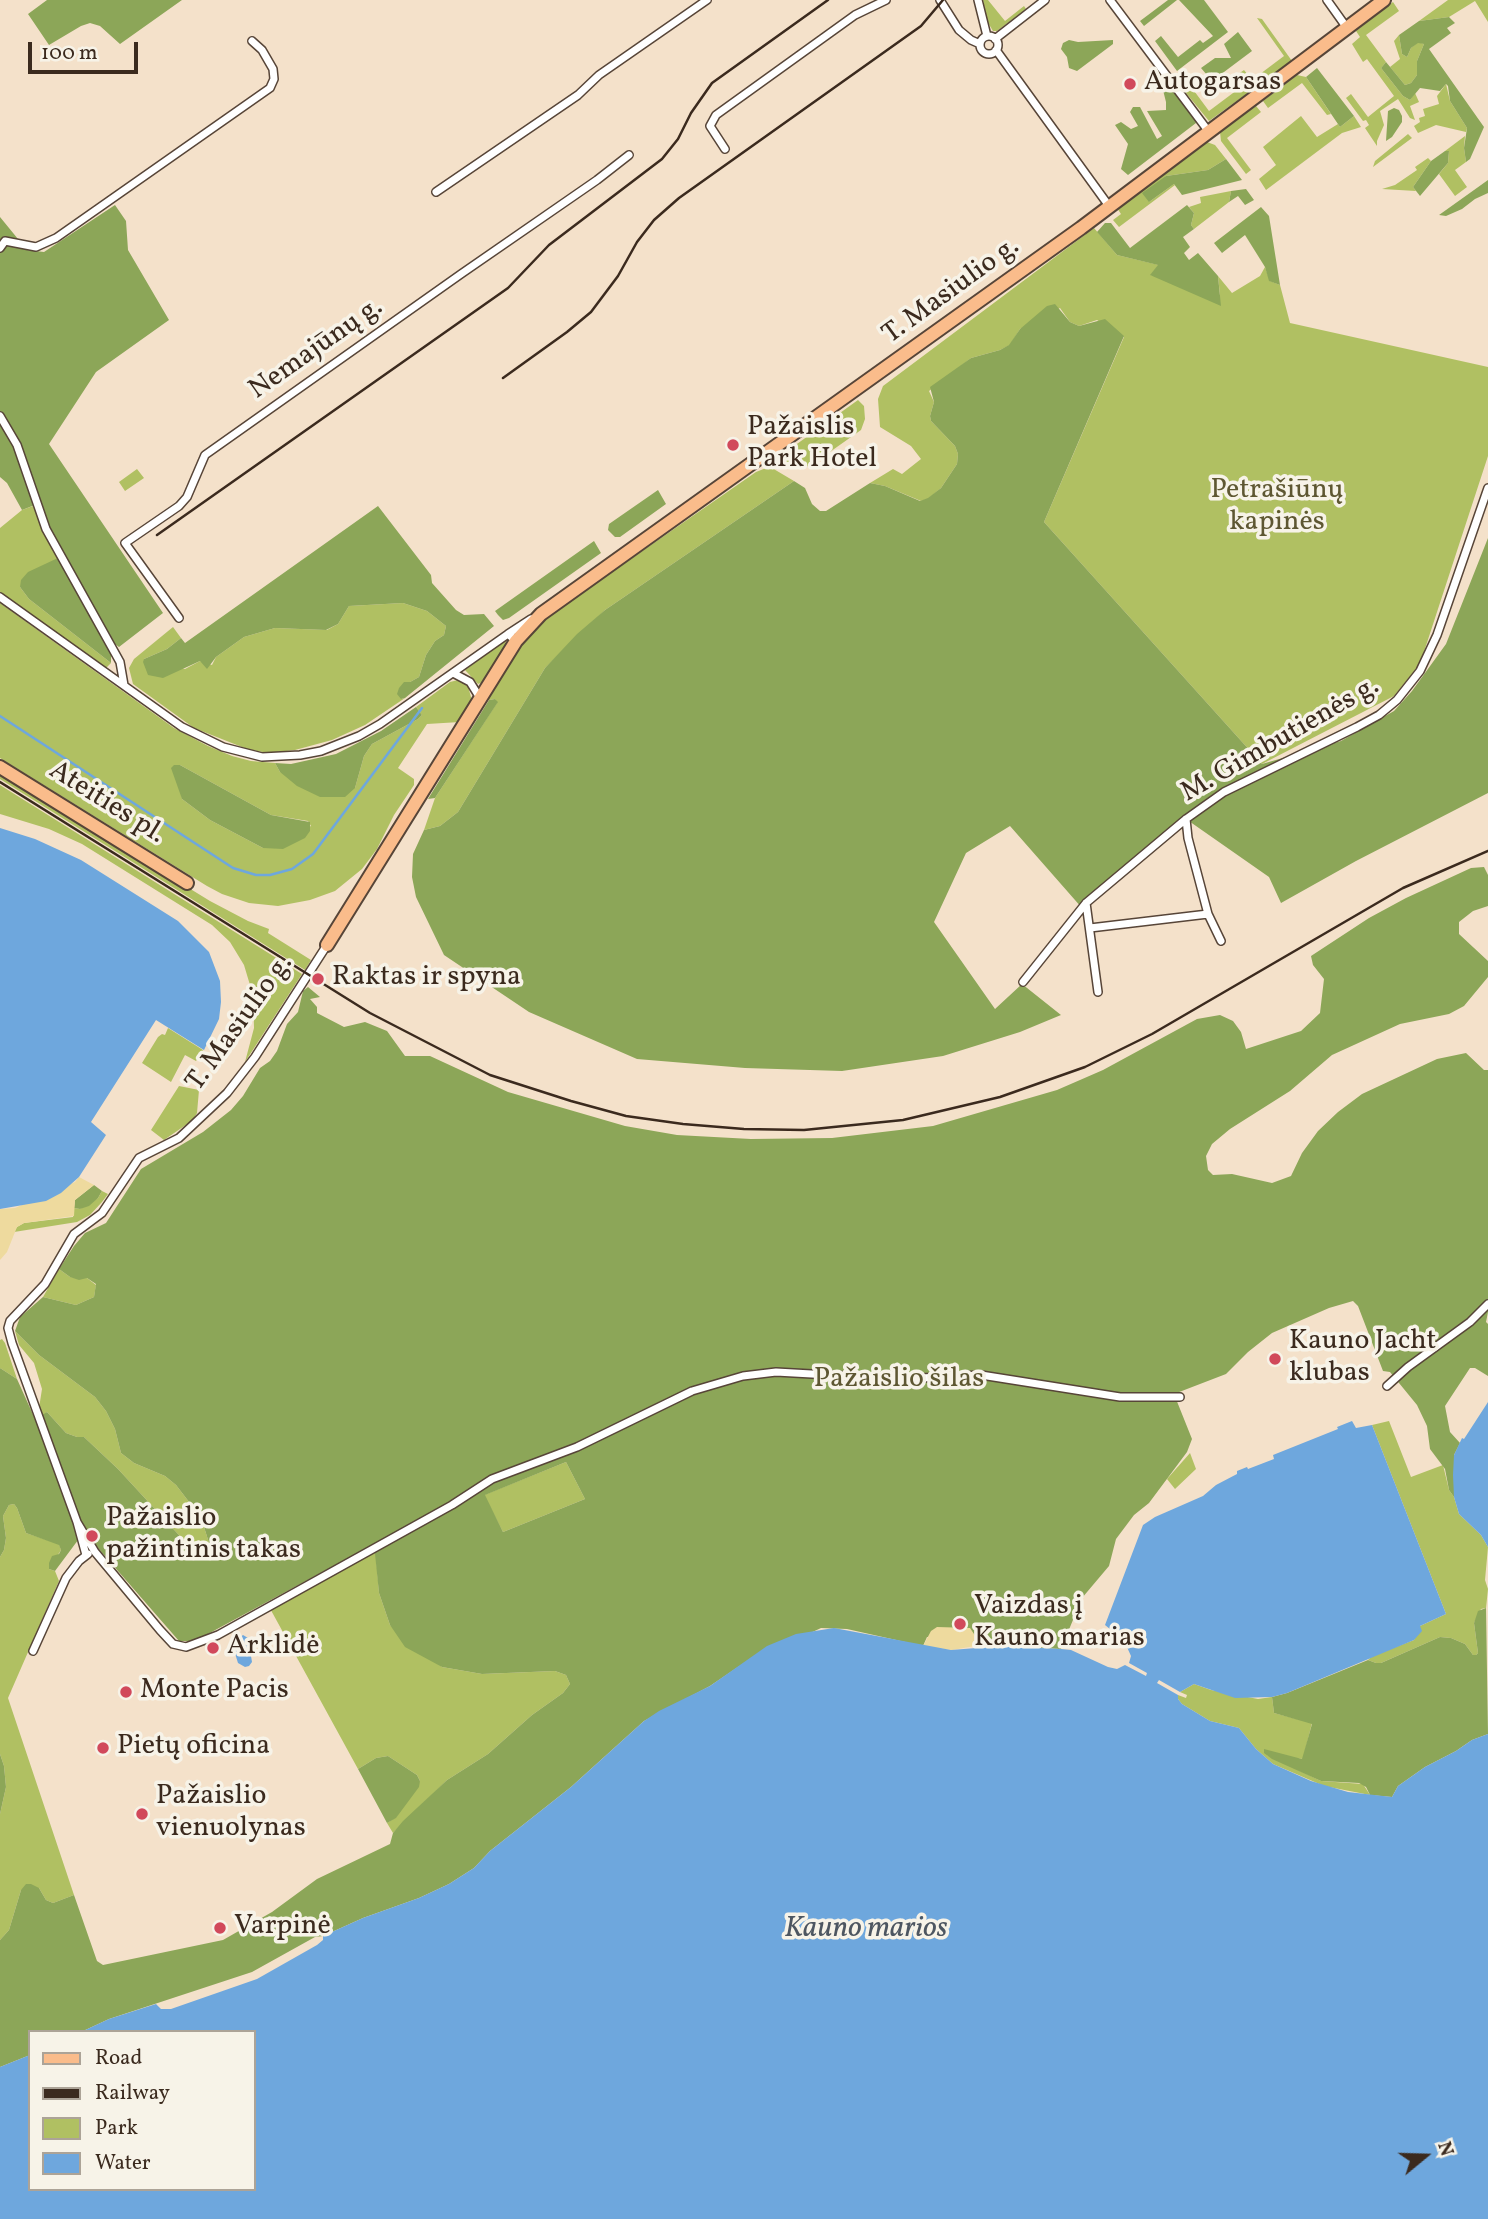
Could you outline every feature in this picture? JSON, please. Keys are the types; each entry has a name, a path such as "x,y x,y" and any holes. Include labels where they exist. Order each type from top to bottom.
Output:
{"main road":[{"name":"T. Masiulio g.","path":"327,945 480,698 512,637 1110,206 1384,0"},
{"name":"Ateities pl.","path":"0,767 187,883"}],"street":[{"path":"436,192 578,95 599,75 708,0"},
{"path":"725,149 710,126 716,115 855,15 886,0"},
{"path":"940,0 959,30 980,44 986,54 992,54 998,45 991,38 978,0"},
{"path":"980,44 1045,0"},
{"path":"1110,0 1209,132"},
{"path":"1327,0 1348,28"},
{"path":"0,248 5,241 36,247 56,238 270,88 274,79 271,62 252,41"},
{"path":"996,50 1110,206"},
{"name":"Nemajūnų g.","path":"180,618 125,544 179,506 187,497 205,455 629,155"},
{"path":"0,416 17,445 46,529 120,662 124,686"},
{"name":"M. Gimbutienės g.","path":"1023,982 1086,903 1186,819 1224,792 1357,727 1379,715 1397,700 1420,671 1437,635 1488,488"},
{"name":"T. Masiulio g.","path":"0,597 182,727 223,747 262,757 321,751 359,736 512,637"},
{"path":"453,673 470,682 480,698"},
{"path":"1186,819 1188,838 1208,914 1221,941"},
{"path":"1086,903 1098,992"},
{"path":"1090,928 1208,914"},
{"name":"T. Masiulio g.","path":"86,1555 77,1522 12,1343 8,1328 10,1321 45,1283 74,1234 102,1213 139,1158 179,1138 227,1094 255,1057 327,945"},
{"path":"1387,1386 1395,1377 1470,1322 1488,1304"},
{"name":"T. Masiulio g.","path":"77,1522 95,1552 160,1630 179,1646 196,1644 218,1635 452,1505 492,1479 577,1447 692,1391 743,1376 776,1372 901,1379 981,1375 1120,1397 1180,1397"},
{"path":"33,1651 60,1587 72,1568 86,1555 95,1552"}],"green space":[{"path":"47,0 182,0 120,44 100,26 90,23 49,45 28,14"},
{"path":"983,0 988,0 1005,21 1024,6 1026,9 997,31 993,31 987,21"},
{"path":"1168,0 1177,0 1144,26 1140,21"},
{"path":"1179,0 1204,0 1228,32 1177,71 1155,41 1161,36 1178,57 1200,40 1203,43 1213,36"},
{"path":"1448,0 1488,0 1488,22 1475,1 1449,17 1419,21"},
{"path":"1393,2 1399,11 1366,35 1386,62 1381,68 1403,96 1410,100 1415,93 1419,102 1410,106 1415,120 1410,118 1398,99 1380,111 1384,125 1377,146 1365,128 1369,125 1366,120 1363,121 1346,98 1351,94 1368,117 1394,96 1367,59 1363,62 1352,44 1360,37 1356,31"},
{"path":"1449,17 1455,23 1447,28 1451,33 1429,49 1484,127 1470,159 1466,162 1464,148 1467,128 1450,101 1448,86 1446,84 1440,91 1420,88 1410,100 1403,96 1381,68 1386,62 1405,85 1411,83 1417,75 1417,61 1424,44 1418,43 1411,48 1407,57 1402,54 1399,35 1419,21"},
{"path":"1257,18 1262,19 1292,61 1209,121 1177,82 1182,78 1186,80 1209,111 1241,87 1234,77 1244,70 1252,80 1284,56"},
{"path":"1238,32 1252,51 1212,81 1201,68 1215,58 1231,58 1224,44"},
{"path":"1399,35 1402,54 1407,57 1418,42 1424,44 1417,61 1417,75 1411,83 1405,85 1390,67 1400,59 1394,41"},
{"path":"1069,40 1113,40 1113,44 1077,71 1069,68 1067,57 1061,49 1063,43"},
{"path":"1317,68 1354,116 1340,127 1306,77"},
{"path":"1297,75 1306,77 1331,114 1327,115 1302,83 1268,108 1263,101"},
{"path":"1168,82 1195,117 1196,123 1128,175 1121,169 1128,144 1115,125 1121,122 1131,129 1138,126 1130,112 1133,107 1140,107 1157,139 1162,136 1147,111 1166,110 1162,86"},
{"path":"1446,84 1450,101 1467,128 1466,132 1436,125 1418,133 1414,126 1420,122 1419,118 1425,116 1423,109 1439,104 1437,96"},
{"path":"1256,106 1261,112 1227,138 1251,170 1246,174 1221,141 1220,132"},
{"path":"1394,108 1399,110 1402,122 1386,141 1388,111"},
{"path":"1301,116 1317,137 1338,124 1340,127 1354,116 1361,127 1342,133 1266,190 1259,179 1276,165 1263,147"},
{"path":"1408,134 1412,138 1373,167 1375,161"},
{"path":"1465,136 1466,162 1455,170 1467,187 1455,196 1439,174 1448,163 1449,151 1445,151"},
{"path":"1207,142 1215,145 1226,159 1208,170 1166,176 1149,202 1175,185 1119,227 1113,220 1121,214 1117,208"},
{"path":"1449,151 1448,163 1420,196 1413,187 1431,161"},
{"path":"1428,158 1431,161 1413,187 1416,191 1382,189 1395,185 1417,170 1415,167"},
{"path":"1226,159 1242,180 1182,195 1174,184 1149,202 1142,193 1166,176 1208,170"},
{"path":"1488,180 1488,193 1462,209 1446,216 1439,215"},
{"path":"1246,189 1254,200 1245,205 1238,196 1229,202 1231,191"},
{"path":"1231,191 1229,202 1194,229 1191,225 1194,213 1189,207 1201,203 1200,197"},
{"path":"115,205 126,221 128,250 169,320 96,372 49,444 163,613 119,647 52,532 40,503 22,510 7,483 0,477 0,217 27,250 44,252"},
{"path":"1187,205 1194,213 1191,225 1194,229 1183,237 1190,247 1184,253 1189,260 1198,253 1218,276 1221,306 1150,275 1158,265 1117,255 1097,232 1105,223 1111,223 1130,248"},
{"path":"1261,207 1269,216 1280,285 1269,281 1265,267 1245,235 1222,253 1214,243"},
{"name":"Petrašiūnų kapinės","path":"1094,228 1117,255 1159,265 1151,275 1220,295 1218,276 1232,293 1260,276 1265,267 1270,281 1280,285 1290,323 1488,367 1488,456 1420,664 1394,696 1262,764 1044,522 1124,337 1097,320 1079,326 1070,322 1060,308 1020,329 1010,345 971,358 929,391 934,402 931,421 955,446 958,454 957,464 941,488 928,499 921,501 885,486 870,483 893,469 902,474 921,459 911,446 880,427 878,399 883,386"},
{"path":"1055,304 1070,322 1079,326 1105,319 1124,336 1044,522 1262,764 1341,741 1394,711 1446,644 1488,538 1488,793 1281,903 1269,877 1186,819 1082,908 1010,826 966,853 934,922 995,1009 1022,984 1061,1015 1020,1032 943,1056 842,1071 745,1068 637,1059 529,1012 444,955 416,897 412,877 413,854 424,830 440,826 458,812 545,668 577,634 605,610 794,481 805,488 812,504 820,511 826,511 870,483 885,486 920,501 928,498 941,488 957,464 958,454 955,446 931,421 934,402 930,387 971,358 1009,345 1020,329 1047,306"},
{"path":"858,400 864,406 865,419 861,430 810,466 797,467 783,460 783,454"},
{"path":"772,468 794,481 605,610 545,668 458,812 440,826 424,830 435,798 497,703 495,699 489,700 487,697 526,638 543,620 756,472"},
{"path":"137,469 144,478 125,491 119,482"},
{"path":"658,490 666,504 620,537 615,537 608,530 609,524"},
{"path":"33,506 60,557 20,587 29,599 111,663 106,668 0,593 0,528 22,510"},
{"path":"378,506 431,575 432,583 456,610 464,615 484,614 494,626 405,698 401,699 397,694 399,688 404,682 419,677 426,655 435,641 444,635 446,626 427,611 403,603 349,606 338,624 326,630 275,628 244,637 216,657 207,669 200,661 163,678 148,675 144,659 167,649 181,638 185,643"},
{"path":"594,541 601,553 509,618 503,620 495,611"},
{"path":"60,557 93,616 111,655 111,663 29,599 20,587 21,580 28,572"},
{"path":"0,603 174,728 208,746 251,761 275,763 280,772 355,788 364,756 372,744 418,719 422,715 416,707 450,682 458,680 468,686 472,701 460,722 427,724 398,768 414,779 414,785 394,815 377,849 362,869 335,891 310,900 278,906 249,903 222,894 0,758","holes":["180,765 271,815 308,821 311,826 263,848 210,820 182,799"]},
{"path":"403,603 427,611 446,626 444,635 435,641 426,655 419,677 410,682 401,699 405,698 365,725 332,740 295,750 268,753 247,749 194,728 133,684 129,668 134,659 173,627 181,638 167,649 144,659 185,669 200,661 212,665 216,657 244,637 275,628 327,630 338,624 349,606"},
{"path":"506,641 505,646 483,682 478,684 465,670"},
{"path":"495,699 498,702 435,798 428,799 489,700"},
{"path":"416,707 422,715 418,719 372,744 364,756 355,788 345,797 320,797 297,786 280,772 275,763 291,764 336,754 381,731"},
{"path":"180,765 271,815 310,822 310,831 305,838 283,849 263,848 210,820 182,799 171,768"},
{"path":"0,772 210,901 269,929 268,933 311,960 305,970 0,779"},
{"path":"0,785 302,974 245,1062 254,1028 253,995 244,965 230,942 212,925 82,844 49,829 0,814"},
{"name":"Pažaislio šilas","path":"1484,867 1488,875 1488,906 1473,911 1459,922 1459,934 1488,961 1488,977 1464,1006 1449,1014 1400,1024 1332,1055 1290,1091 1230,1129 1212,1144 1206,1156 1208,1170 1213,1175 1232,1174 1272,1183 1291,1176 1302,1153 1318,1131 1362,1094 1437,1059 1466,1053 1484,1070 1488,1070 1488,1376 1470,1368 1445,1406 1450,1432 1460,1443 1454,1455 1454,1497 1449,1490 1445,1469 1430,1449 1427,1426 1417,1405 1390,1372 1383,1371 1358,1306 1353,1301 1329,1308 1272,1333 1226,1374 1174,1394 1192,1439 1187,1452 1149,1503 1134,1515 1116,1539 1109,1566 1082,1598 1061,1649 975,1646 976,1637 927,1637 923,1646 847,1629 821,1628 738,1667 710,1686 644,1721 571,1787 490,1851 474,1868 449,1884 315,1937 252,1972 109,2019 85,2030 28,2030 28,2056 0,2067 0,1940 9,1930 21,1890 26,1884 39,1888 46,1900 53,1903 74,1895 97,1961 103,1965 223,1940 272,1912 317,1879 390,1844 393,1833 403,1821 447,1780 488,1754 532,1715 563,1693 570,1684 566,1675 555,1671 482,1674 442,1667 405,1647 390,1625 379,1593 374,1544 195,1641 179,1641 84,1532 55,1571 49,1569 52,1556 59,1554 61,1550 59,1545 26,1533 17,1508 14,1504 9,1505 3,1516 6,1538 0,1557 0,1368 17,1379 35,1419 47,1412 66,1433 84,1437 118,1469 190,1547 202,1555 208,1552 210,1546 204,1527 196,1511 176,1485 165,1476 134,1463 121,1453 115,1429 95,1397 39,1355 15,1331 20,1317 43,1297 76,1305 94,1297 96,1284 87,1278 79,1280 70,1277 59,1269 74,1246 85,1233 106,1223 141,1169 203,1132 231,1110 260,1068 270,1061 277,1051 287,1024 298,1012 303,991 308,987 320,997 310,999 317,1007 317,1013 344,1027 365,1022 387,1031 405,1056 430,1056 508,1092 625,1126 677,1135 751,1139 832,1138 933,1126 1057,1090 1103,1070 1197,1019 1220,1015 1233,1021 1241,1032 1246,1049 1301,1031 1320,1013 1324,979 1313,965 1311,956 1369,918 1471,868","holes":["566,1462 585,1499 503,1532 485,1495"]},
{"path":"168,1028 203,1050 196,1061 185,1055 171,1082 142,1063 158,1037 165,1035"},
{"path":"179,1086 199,1090 197,1113 193,1120 164,1140 151,1130"},
{"path":"94,1185 102,1191 98,1198 89,1206 74,1208 75,1200"},
{"path":"102,1191 108,1194 102,1202 90,1215 77,1222 14,1232 24,1223 73,1217 74,1208 80,1209 98,1198"},
{"path":"59,1269 70,1277 87,1278 96,1285 94,1297 76,1305 43,1297"},
{"path":"15,1331 39,1355 95,1397 115,1429 121,1453 134,1463 165,1476 176,1485 196,1511 204,1527 210,1546 208,1552 202,1555 190,1547 118,1469 84,1437 66,1433 47,1412 42,1416 39,1408 42,1389 34,1363 19,1345"},
{"path":"2,1339 5,1343 17,1379 0,1368"},
{"path":"1389,1421 1411,1477 1443,1465 1459,1514 1481,1535 1488,1547 1486,1608 1481,1609 1474,1623 1478,1653 1476,1655 1473,1655 1465,1644 1440,1637 1381,1663 1368,1660 1414,1640 1420,1626 1446,1614 1372,1425"},
{"path":"1190,1453 1196,1469 1175,1489 1167,1479"},
{"path":"566,1462 585,1499 503,1532 484,1495"},
{"path":"14,1504 26,1533 59,1544 61,1550 49,1569 55,1571 59,1581 8,1698 74,1895 53,1903 46,1900 39,1888 21,1890 9,1930 0,1940 0,1814 6,1787 0,1754 0,1557 6,1538 3,1516 9,1505"},
{"path":"375,1544 379,1593 390,1625 442,1667 482,1674 555,1671 566,1675 570,1684 563,1693 532,1715 488,1754 447,1780 393,1833 387,1823 396,1817 420,1781 417,1775 388,1756 376,1758 358,1769 267,1603"},
{"path":"1486,1608 1488,1734 1472,1740 1425,1767 1398,1786 1392,1797 1370,1795 1366,1787 1359,1783 1321,1781 1264,1753 1264,1749 1302,1759 1312,1724 1274,1713 1272,1697 1368,1660 1381,1663 1440,1637 1465,1644 1473,1655 1476,1655 1478,1653 1474,1623 1478,1611"},
{"path":"1194,1684 1258,1699 1272,1697 1274,1713 1312,1723 1303,1759 1267,1755 1321,1781 1363,1784 1370,1795 1324,1786 1273,1764 1239,1728 1210,1721 1182,1704 1178,1695 1186,1698 1187,1695 1180,1692"},
{"path":"0,1754 6,1787 0,1814"},
{"path":"388,1756 417,1775 420,1781 419,1787 396,1818 387,1823 358,1769 376,1758"}],"sand":[{"path":"79,1177 94,1185 75,1200 74,1216 24,1223 17,1227 7,1252 0,1260 0,1209 15,1208 75,1182"},
{"path":"937,1627 970,1628 976,1637 975,1646 952,1650 923,1646 931,1631"}],"water":[{"path":"0,828 35,839 81,860 178,921 209,952 220,981 221,1002 219,1019 204,1050 156,1020 91,1122 106,1135 79,1177 61,1193 46,1201 0,1209"},
{"path":"1488,1402 1488,1547 1481,1535 1459,1514 1454,1497 1453,1475 1454,1455 1462,1438 1464,1439"},
{"name":"Kauno marios","path":"1352,1421 1356,1428 1372,1425 1446,1614 1420,1626 1422,1631 1414,1640 1272,1697 1235,1698 1194,1684 1180,1692 1159,1680 1157,1683 1178,1695 1182,1704 1210,1721 1239,1728 1273,1764 1311,1781 1348,1792 1392,1797 1398,1786 1425,1767 1472,1740 1488,1734 1488,2219 0,2219 0,2067 28,2056 28,2191 256,2191 256,2030 85,2030 109,2019 156,2004 161,2009 171,2009 257,1979 317,1945 323,1940 323,1936 449,1884 474,1868 490,1851 571,1787 644,1721 710,1686 767,1646 796,1634 834,1628 951,1650 1002,1646 1071,1650 1108,1667 1117,1669 1125,1665 1146,1676 1147,1673 1129,1663 1131,1656 1126,1645 1105,1625 1143,1525 1203,1496 1216,1485 1237,1474 1237,1471 1274,1459 1273,1455 1338,1429 1337,1427"},
{"path":"243,1635 248,1638 252,1662 245,1667 238,1663 233,1647 235,1641"}],"waterway":[{"path":"0,716 233,868 256,875 270,875 292,869 313,854 422,708"}],"railway":[{"path":"157,535 508,288 549,245 662,159 678,139 691,113 712,83 828,0"},
{"path":"503,378 591,312 618,276 637,242 654,220 679,198 921,26 943,0"},
{"path":"0,782 370,1013 490,1075 626,1116 744,1129 804,1130 903,1120 1000,1097 1085,1067 1152,1034 1403,888 1488,851"}],"place":[{"name":"Autogarsas","path":"1130,84"},
{"name":"Pažaislis Park Hotel","path":"733,445"},
{"name":"Raktas ir spyna","path":"318,979"},
{"name":"Kauno Jacht klubas","path":"1275,1359"},
{"name":"Pažaislio pažintinis takas","path":"92,1536"},
{"name":"Vaizdas į Kauno marias","path":"960,1624"},
{"name":"Arklidė","path":"213,1648"},
{"name":"Monte Pacis","path":"126,1692"},
{"name":"Pietų oficina","path":"103,1748"},
{"name":"Pažaislio vienuolynas","path":"142,1814"},
{"name":"Varpinė","path":"220,1928"}]}
